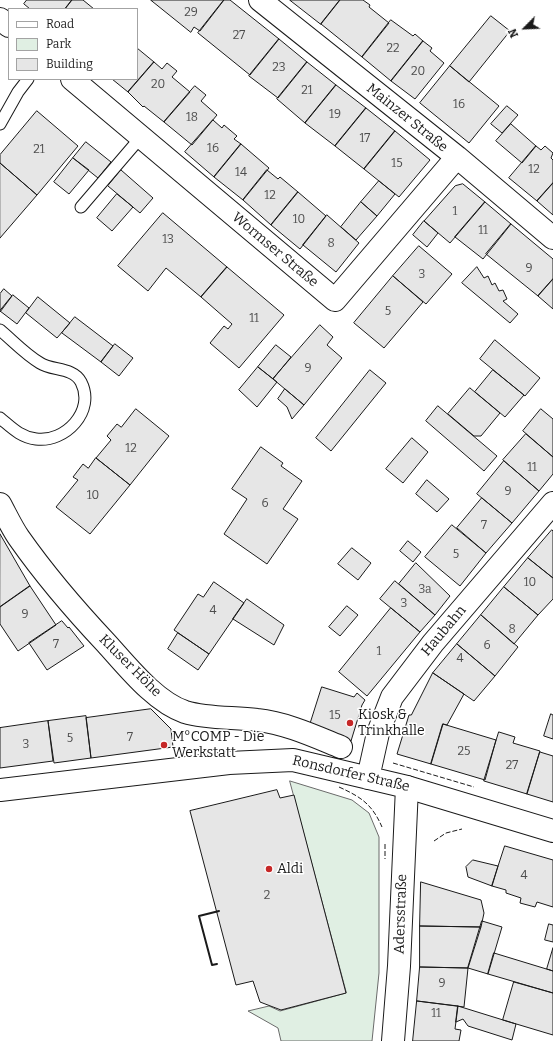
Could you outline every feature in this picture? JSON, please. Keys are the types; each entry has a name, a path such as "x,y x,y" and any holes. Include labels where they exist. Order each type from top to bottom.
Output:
{"street":[{"name":"Mainzer Straße","path":"260,0 457,157 553,238"},
{"path":"0,18 8,25"},
{"name":"Wormser Straße","path":"73,80 335,300 457,157"},
{"name":"Haubahn","path":"368,778 378,733 392,698 433,643 553,503"},
{"name":"Kluser Höhe","path":"0,504 19,538 72,606 150,689 170,705 185,712 201,715 258,720 280,725 341,747"},
{"name":"Ronsdorfer Straße","path":"0,790 260,761 293,760 407,786 553,831"},
{"name":"Adersstraße","path":"393,1041 399,966 407,786"}],"lane":[{"path":"0,124 18,92 27,80"},
{"path":"81,208 141,137"},
{"path":"0,330 41,364 69,371 81,381 85,398 82,414 63,434 49,440 35,439 17,433 0,418"}],"green space":[{"path":"290,781 352,800 369,813 379,837 379,973 372,1041 281,1041 278,1028 248,1011 269,1006 280,1011 346,993"}],"building":[{"path":"27,0 72,0 66,8 29,8 24,4"},
{"path":"72,0 83,0 93,8 66,8"},
{"path":"151,0 224,0 200,31 194,27 191,32"},
{"path":"224,0 230,0 279,39 250,75 198,33"},
{"path":"290,0 340,0 321,24"},
{"path":"340,0 363,0 370,5 369,7 389,23 362,57 321,24"},
{"path":"491,16 510,31 469,82 450,66"},
{"path":"391,20 413,36 415,34 423,41 391,81 362,57"},
{"path":"279,39 307,62 278,98 249,76"},
{"path":"423,41 432,48 430,51 444,63 415,99 391,81"},
{"path":"138,49 154,62 128,92 113,80 138,80"},
{"path":"154,62 162,69 167,63 177,71 172,77 190,92 164,122 144,106 143,107 128,92"},
{"path":"307,62 336,85 305,123 277,99"},
{"path":"450,66 499,106 469,143 420,103"},
{"path":"336,85 366,108 335,146 305,123"},
{"path":"195,86 206,95 201,101 217,115 192,145 164,122"},
{"path":"507,106 518,115 502,133 491,124"},
{"path":"366,108 395,131 364,169 335,146"},
{"path":"37,111 78,146 37,195 0,163 0,155"},
{"path":"213,120 222,128 224,125 237,136 234,139 241,144 214,177 185,152"},
{"path":"511,124 536,146 522,163 496,141"},
{"path":"395,131 430,160 399,197 364,169"},
{"path":"86,142 111,162 98,178 73,158"},
{"path":"241,144 269,168 243,200 214,177"},
{"path":"536,146 541,150 545,146 553,153 551,158 553,160 553,183 537,201 509,178"},
{"path":"73,158 89,170 69,194 54,182"},
{"path":"0,163 37,195 0,238"},
{"path":"121,170 153,198 140,213 108,186"},
{"path":"267,170 278,179 280,177 298,192 271,225 243,200"},
{"path":"379,181 395,194 377,216 361,202"},
{"path":"553,183 553,215 537,201"},
{"path":"463,184 485,202 450,243 424,221 455,186"},
{"path":"298,192 326,216 300,249 271,225"},
{"path":"117,194 133,207 112,231 97,218"},
{"path":"361,202 377,216 356,240 341,227"},
{"path":"485,202 511,224 483,259 455,237"},
{"path":"163,213 227,267 201,297 166,268 148,291 118,266"},
{"path":"327,215 359,243 336,272 303,245"},
{"path":"424,221 438,233 427,247 413,235"},
{"path":"511,224 553,259 553,279 538,296 486,254"},
{"path":"419,246 452,274 426,304 393,276"},
{"path":"227,267 284,315 239,368 210,343 224,326 228,329 232,324 201,297"},
{"path":"477,267 484,278 488,276 492,285 495,283 499,291 503,290 507,299 503,301 518,314 510,323 462,283"},
{"path":"393,276 423,302 384,348 354,323"},
{"path":"553,279 553,309 538,296"},
{"path":"4,289 12,296 0,312 0,294"},
{"path":"13,295 29,308 17,324 0,311"},
{"path":"38,297 70,323 57,338 26,313"},
{"path":"75,317 113,346 101,362 62,333"},
{"path":"320,325 333,337 327,345 342,358 304,405 273,379"},
{"path":"495,340 540,378 525,396 480,359"},
{"path":"115,344 133,358 119,376 101,362"},
{"path":"276,345 291,357 273,379 258,367"},
{"path":"258,367 277,382 257,407 239,390"},
{"path":"370,370 386,383 331,451 316,438"},
{"path":"493,370 524,395 505,417 475,392"},
{"path":"470,388 500,413 481,436 474,436 448,414"},
{"path":"285,389 304,405 292,419 287,407 278,399"},
{"path":"438,406 497,456 484,471 426,421"},
{"path":"136,409 169,436 130,485 96,458 111,440 107,436 117,424 121,427"},
{"path":"541,409 553,419 553,457 523,431"},
{"path":"526,434 553,457 553,474 539,491 503,460"},
{"path":"412,438 428,452 403,483 386,469"},
{"path":"261,447 283,463 281,466 302,481 283,509 298,519 267,564 224,534 247,499 232,489"},
{"path":"96,458 130,485 90,534 56,507 78,480 73,477 83,464 88,468"},
{"path":"504,461 539,491 512,523 477,494"},
{"path":"427,480 449,499 437,512 416,494"},
{"path":"482,498 512,523 486,553 457,528"},
{"path":"452,525 486,553 460,586 425,557"},
{"path":"552,530 553,531 553,578 528,558"},
{"path":"0,534 30,586 0,607"},
{"path":"408,541 421,552 413,562 400,551"},
{"path":"352,548 371,563 358,580 338,564"},
{"path":"528,558 553,578 553,599 538,615 504,587"},
{"path":"416,563 450,596 435,615 399,584"},
{"path":"395,581 435,615 420,632 380,599"},
{"path":"214,582 244,603 209,654 174,630 198,594 203,597"},
{"path":"30,586 56,625 18,651 0,624 0,607"},
{"path":"504,587 538,615 514,644 481,615"},
{"path":"247,599 284,625 274,645 233,619"},
{"path":"347,606 358,615 340,636 329,627"},
{"path":"391,608 420,632 367,696 339,672"},
{"path":"481,615 518,647 495,676 457,644"},
{"path":"62,621 68,628 69,627 84,646 47,670 29,643"},
{"path":"178,633 209,654 198,670 168,649"},
{"path":"457,644 495,676 474,701 433,673"},
{"path":"433,673 464,694 447,725 443,724 431,764 397,754 409,715 411,715"},
{"path":"322,687 354,697 357,693 365,700 362,705 351,741 309,728"},
{"path":"151,709 171,729 173,747 91,758 86,718"},
{"path":"551,714 553,715 553,739 544,736"},
{"path":"86,716 91,758 54,763 48,721"},
{"path":"48,721 53,761 0,768 0,728"},
{"path":"443,724 496,740 485,780 431,764"},
{"path":"499,732 515,737 513,743 540,751 527,794 484,781"},
{"path":"540,752 553,756 553,802 527,794"},
{"path":"277,790 280,798 294,795 346,993 281,1010 260,1002 253,981 236,985 190,811"},
{"path":"505,846 553,860 553,907 537,902 535,907 520,903 521,898 506,893 506,890 492,886"},
{"path":"473,860 498,866 492,886 468,877 466,867"},
{"path":"421,882 481,900 484,913 481,927 420,926"},
{"path":"482,921 502,927 488,974 468,968"},
{"path":"549,924 553,925 553,942 545,940"},
{"path":"420,926 481,927 468,968 420,967"},
{"path":"553,948 553,971 547,969"},
{"path":"494,953 553,971 553,993 488,974"},
{"path":"420,967 468,968 464,1007 417,1001"},
{"path":"514,982 553,993 553,1035 503,1020"},
{"path":"417,1001 458,1006 455,1029 461,1030 459,1041 413,1041"},
{"path":"458,1006 516,1024 512,1040 468,1026 463,1019 456,1022"}],"fence":[{"path":"393,763 474,787"},
{"path":"339,787 354,794 365,802 374,812 382,827"},
{"path":"434,841 446,833 462,829"},
{"path":"385,844 385,859"}],"wall":[{"path":"217,964 212,965 199,916 219,911"}],"place":[{"name":"Kiosk & Trinkhalle","path":"350,723"},
{"name":"M°COMP - Die Werkstatt","path":"164,745"},
{"name":"Aldi","path":"269,869"}]}
